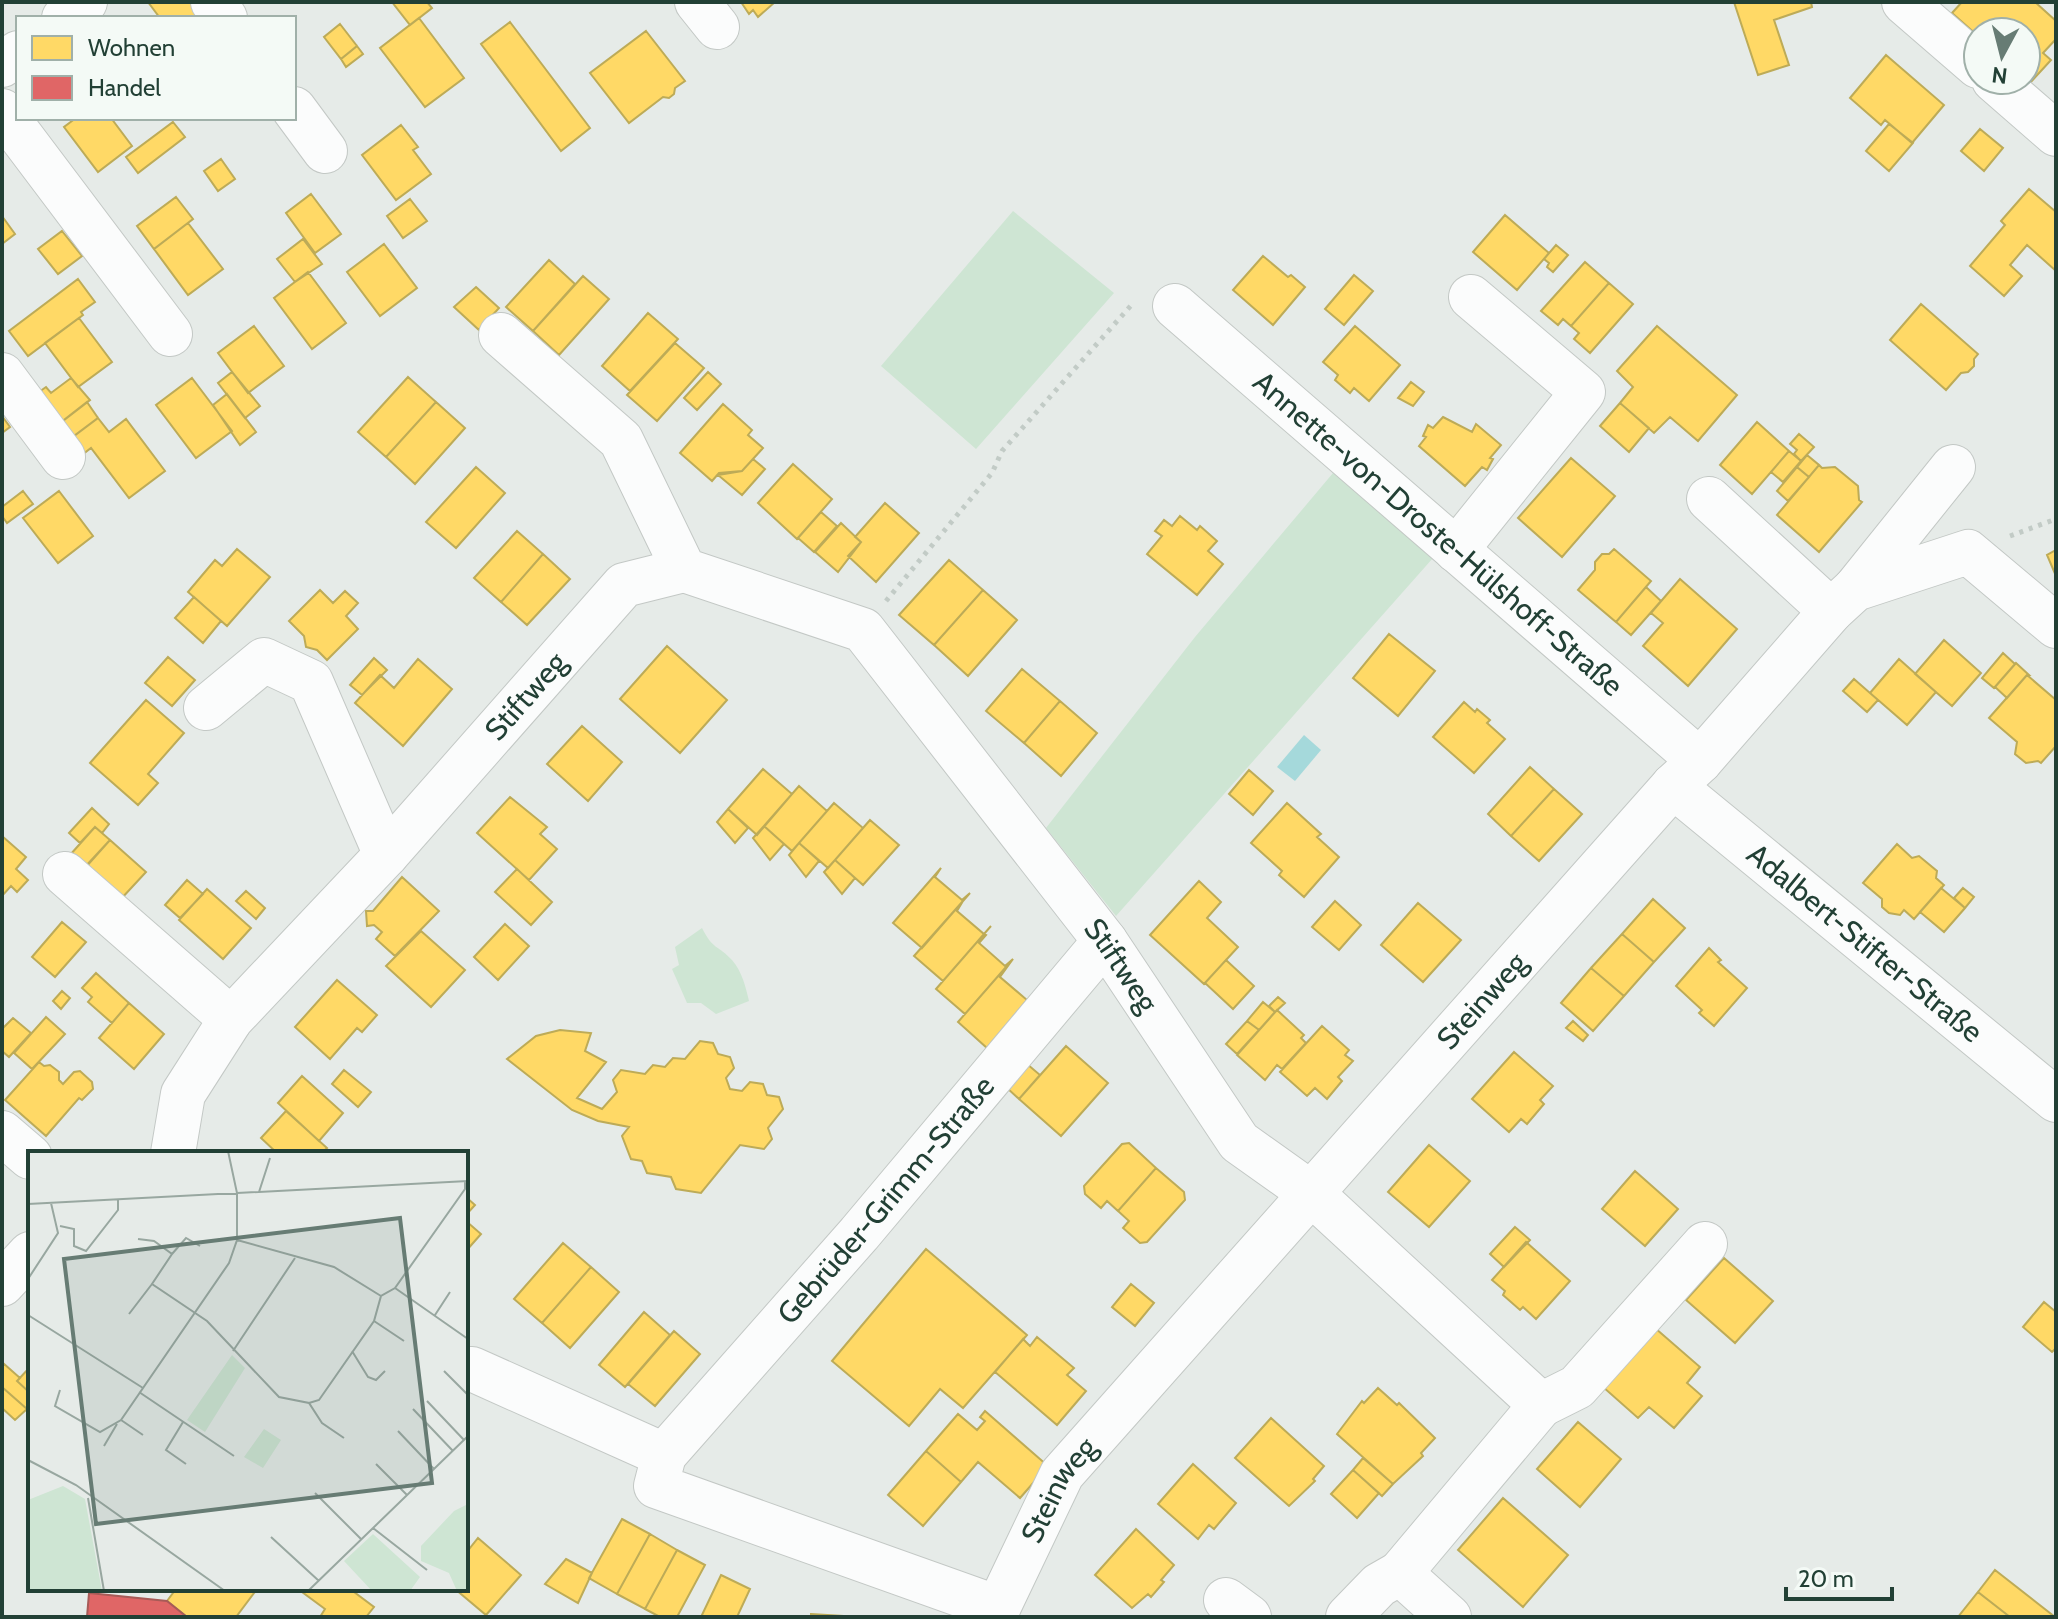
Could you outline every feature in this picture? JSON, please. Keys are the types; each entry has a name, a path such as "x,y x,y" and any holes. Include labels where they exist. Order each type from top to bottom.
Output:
{"street":[{"path":"67,16 85,2"},
{"path":"1904,2 1962,52"},
{"path":"2012,96 2056,134"},
{"path":"2,111 170,334"},
{"path":"296,112 325,151"},
{"path":"1456,550 1583,392 1471,297"},
{"name":"Annette-von-Droste-Hülshoff-Straße","path":"1175,306 1456,550 1686,774"},
{"path":"501,335 621,440 684,570 863,630"},
{"path":"2,375 63,457"},
{"name":"Steinweg","path":"998,1613 1062,1474 1843,600 1953,467"},
{"path":"1709,499 1843,600 1968,552 2056,626"},
{"name":"Stiftweg","path":"173,1151 183,1094 231,1019 386,855 624,585 684,570"},
{"name":"Stiftweg","path":"863,630 1105,941 1239,1142 1312,1194 1541,1405"},
{"path":"206,708 264,660 311,682 386,855"},
{"name":"Adalbert-Stifter-Straße","path":"1686,774 2056,1100"},
{"path":"65,874 231,1019"},
{"name":"Gebrüder-Grimm-Straße","path":"664,1455 859,1234 1105,941"},
{"path":"2,1133 28,1155"},
{"path":"1348,1617 1379,1585 1400,1573 1541,1405 1577,1387 1705,1244"},
{"path":"2,1284 28,1256"},
{"path":"468,1369 664,1455 656,1486 998,1613"},
{"path":"1400,1573 1449,1617"}],"path":[{"path":"863,630 992,473 1002,451 1135,302 1175,306"}],"green space":[{"path":"1013,211 1114,293 976,449 881,366"},
{"path":"1333,473 1433,558 1116,916 1046,828 1195,637"},
{"path":"702,928 713,944 735,964 749,1001 716,1014 701,1003 687,1003 672,969 679,965 675,947"}],"water":[{"path":"1304,735 1321,750 1295,781 1277,767"}],"building: Wohnen":[{"path":"148,2 200,2 210,16 158,16"},
{"path":"392,2 427,2 432,8 410,25"},
{"path":"741,2 775,2 758,17 753,10 749,14"},
{"path":"1734,2 1811,2 1812,7 1774,20 1789,65 1758,75"},
{"path":"1962,2 2035,2 2056,21 2056,39 2043,53 2051,60 2042,70 2042,16 1962,16 1962,22 1952,13"},
{"path":"419,18 464,78 425,107 380,48"},
{"path":"510,22 590,128 561,151 481,44"},
{"path":"340,24 357,46 341,59 324,37"},
{"path":"646,31 685,81 675,88 669,98 663,97 629,123 590,73"},
{"path":"357,46 363,54 346,67 341,59"},
{"path":"1886,55 1944,105 1912,143 1885,120 1881,125 1850,98"},
{"path":"73,120 112,120 132,146 98,172 64,127"},
{"path":"173,122 185,137 138,173 126,157"},
{"path":"1889,124 1913,143 1889,171 1866,151"},
{"path":"401,125 418,147 413,150 431,174 396,200 362,155"},
{"path":"1980,129 2003,148 1984,171 1961,151"},
{"path":"221,159 235,179 218,191 204,171"},
{"path":"2029,189 2056,212 2056,271 2027,245 2010,265 2022,276 2004,296 1970,266 2005,225 2001,221"},
{"path":"311,194 341,234 315,253 286,213"},
{"path":"176,197 193,219 154,249 137,226"},
{"path":"410,199 427,221 403,238 387,216"},
{"path":"1505,215 1549,253 1517,290 1473,252"},
{"path":"2,216 15,234 2,244"},
{"path":"188,223 223,269 188,295 154,249"},
{"path":"62,231 82,256 58,274 38,249"},
{"path":"303,239 322,264 295,282 277,259"},
{"path":"384,244 417,288 380,316 347,272"},
{"path":"1556,245 1568,255 1553,272 1544,259"},
{"path":"1263,256 1305,287 1273,325 1233,290"},
{"path":"549,260 575,284 533,331 506,307"},
{"path":"1585,262 1609,283 1571,326 1563,319 1558,325 1541,311"},
{"path":"308,272 346,323 312,349 274,298"},
{"path":"1354,275 1373,291 1344,325 1325,309"},
{"path":"583,276 609,299 559,355 533,331"},
{"path":"78,279 95,302 81,312 83,315 28,356 9,331"},
{"path":"1609,283 1633,304 1590,353 1574,339 1579,333 1571,326"},
{"path":"476,287 499,308 479,330 454,307"},
{"path":"1921,304 1978,354 1974,366 1968,372 1961,373 1946,390 1890,340"},
{"path":"648,313 678,339 630,391 602,366"},
{"path":"79,318 112,362 78,387 45,343"},
{"path":"254,326 284,366 248,393 218,353"},
{"path":"1355,326 1400,365 1369,401 1354,388 1350,393 1335,380 1338,375 1323,362"},
{"path":"1657,326 1737,395 1698,441 1670,417 1654,433 1620,403 1633,387 1617,371"},
{"path":"675,343 704,368 657,421 627,395"},
{"path":"232,372 260,406 245,418 218,383"},
{"path":"708,372 721,384 697,410 684,398"},
{"path":"408,377 436,402 386,457 358,432"},
{"path":"71,378 90,400 55,427 32,397 46,387 51,393"},
{"path":"192,378 232,431 196,458 156,405"},
{"path":"1411,382 1424,392 1413,406 1398,398"},
{"path":"227,394 256,432 240,445 213,405"},
{"path":"87,402 98,418 66,442 55,427"},
{"path":"436,402 465,428 415,484 386,457"},
{"path":"1620,403 1649,428 1629,452 1600,426"},
{"path":"723,404 752,430 748,435 763,448 742,471 719,473 712,481 680,453"},
{"path":"2,416 10,427 2,433"},
{"path":"1443,417 1472,432 1476,424 1501,445 1490,458 1493,459 1487,470 1482,467 1465,486 1419,446 1426,437 1423,436 1428,425 1433,428"},
{"path":"98,418 109,432 126,419 165,471 129,498 91,448 78,458 66,442"},
{"path":"1757,422 1789,451 1752,494 1720,465"},
{"path":"1799,434 1814,447 1801,461 1794,454 1797,450 1790,444"},
{"path":"1789,451 1801,461 1783,482 1771,472"},
{"path":"1807,455 1819,465 1809,477 1797,467"},
{"path":"1571,458 1615,496 1562,557 1518,518"},
{"path":"753,459 765,469 742,495 718,475 742,471"},
{"path":"793,464 832,499 797,539 758,503"},
{"path":"1819,465 1822,468 1835,467 1858,486 1859,500 1862,502 1819,552 1777,515"},
{"path":"476,467 505,493 456,548 426,522"},
{"path":"1797,467 1809,477 1788,501 1777,491"},
{"path":"23,491 33,504 7,523 2,516 2,507"},
{"path":"59,491 93,536 58,563 23,518"},
{"path":"885,503 919,533 876,582 848,556 861,542 855,537"},
{"path":"821,512 837,526 814,552 798,538"},
{"path":"1180,516 1197,530 1200,526 1217,541 1208,551 1223,564 1197,595 1147,554 1162,536 1155,531 1164,520 1172,526"},
{"path":"841,523 861,542 838,572 815,552"},
{"path":"517,531 543,554 501,602 474,578"},
{"path":"237,549 270,577 227,626 188,592 215,560 222,566"},
{"path":"1614,549 1651,581 1616,622 1578,590 1595,570 1595,562 1602,554 1609,554"},
{"path":"2056,550 2056,576 2047,555"},
{"path":"543,554 570,579 527,625 501,602"},
{"path":"949,560 983,590 934,645 899,615"},
{"path":"1680,579 1737,629 1688,686 1643,646 1663,623 1651,613"},
{"path":"1646,587 1661,601 1631,635 1616,622"},
{"path":"320,590 333,603 345,591 358,603 346,616 358,629 327,660 317,650 306,647 304,636 289,621"},
{"path":"983,590 1017,620 968,676 934,645"},
{"path":"194,597 221,621 203,643 175,618"},
{"path":"1389,634 1435,671 1398,716 1353,678"},
{"path":"1944,640 1981,673 1952,706 1915,674"},
{"path":"667,646 727,700 680,753 620,699"},
{"path":"2003,653 2015,664 1994,688 1982,678"},
{"path":"168,657 195,680 172,706 145,683"},
{"path":"374,658 387,670 362,695 350,685"},
{"path":"418,659 452,689 403,746 355,703 380,675 394,688"},
{"path":"1899,659 1936,692 1907,725 1870,693"},
{"path":"2016,663 2029,675 2007,698 1995,687"},
{"path":"1022,669 1060,701 1024,743 986,711"},
{"path":"2027,675 2056,700 2056,746 2041,763 2026,763 2015,754 2017,742 1989,718"},
{"path":"1854,679 1878,700 1867,712 1843,691"},
{"path":"146,700 184,733 148,774 158,783 138,805 90,763"},
{"path":"1060,701 1097,733 1061,776 1024,743"},
{"path":"1464,702 1490,720 1487,723 1505,739 1474,773 1433,737"},
{"path":"582,726 622,762 588,801 547,764"},
{"path":"1530,767 1554,789 1511,836 1488,814"},
{"path":"763,769 792,794 757,835 728,809"},
{"path":"1249,770 1273,791 1253,815 1229,794"},
{"path":"799,786 827,811 792,851 764,826"},
{"path":"1554,789 1582,814 1539,861 1511,836"},
{"path":"510,797 547,827 540,834 557,849 529,880 477,833"},
{"path":"834,803 863,828 828,868 799,843"},
{"path":"1287,803 1321,834 1317,837 1339,857 1304,897 1279,875 1282,871 1251,843"},
{"path":"92,808 109,824 102,833 95,827 80,843 69,833"},
{"path":"728,809 748,828 735,843 717,822"},
{"path":"870,820 899,845 863,885 835,860"},
{"path":"764,826 784,844 770,860 753,838"},
{"path":"95,827 110,840 85,868 70,855"},
{"path":"2,836 26,857 16,869 28,880 17,892 11,886 2,896"},
{"path":"110,840 146,872 120,900 84,868"},
{"path":"799,843 819,861 806,877 789,855"},
{"path":"1897,844 1912,858 1919,856 1937,871 1936,878 1944,885 1914,919 1904,910 1900,915 1889,913 1882,907 1882,899 1863,883"},
{"path":"835,860 855,878 842,894 824,872"},
{"path":"941,868 935,877 962,900 970,893 922,948 893,923"},
{"path":"517,869 552,902 531,925 495,892"},
{"path":"402,877 439,911 395,956 376,939 382,932 374,925 367,926 366,911 373,911"},
{"path":"187,880 203,894 180,918 165,905"},
{"path":"1199,881 1221,902 1207,918 1238,947 1204,984 1150,935"},
{"path":"1941,888 1965,908 1944,932 1920,912"},
{"path":"1963,888 1974,897 1965,908 1954,898"},
{"path":"207,889 251,928 223,959 179,920"},
{"path":"246,891 265,908 256,919 236,901"},
{"path":"1653,899 1685,928 1654,962 1622,934"},
{"path":"963,901 957,911 984,934 991,926 943,981 914,956"},
{"path":"1335,901 1361,925 1339,950 1312,927"},
{"path":"1418,903 1461,940 1423,982 1381,945"},
{"path":"62,922 86,942 55,977 32,957"},
{"path":"505,924 529,946 498,980 474,957"},
{"path":"421,931 465,970 431,1007 386,966"},
{"path":"984,934 979,943 1005,966 1013,959 965,1014 936,989"},
{"path":"1622,934 1654,962 1624,996 1591,968"},
{"path":"1709,948 1721,960 1718,962 1747,988 1714,1026 1676,986"},
{"path":"1013,959 1000,977 1027,1000 987,1048 958,1022"},
{"path":"1226,960 1254,986 1233,1009 1205,983"},
{"path":"1591,968 1624,996 1593,1031 1561,1003"},
{"path":"96,973 129,1003 112,1023 88,1002 92,997 82,988"},
{"path":"337,980 377,1015 362,1032 357,1028 330,1059 295,1027"},
{"path":"62,991 70,998 61,1009 53,1001"},
{"path":"1278,997 1285,1003 1275,1012 1269,1006"},
{"path":"1263,1002 1275,1012 1259,1030 1247,1021"},
{"path":"129,1003 164,1034 134,1069 99,1038"},
{"path":"1277,1010 1304,1035 1301,1038 1306,1043 1282,1069 1277,1065 1265,1080 1237,1055"},
{"path":"46,1017 65,1034 32,1069 14,1053"},
{"path":"13,1018 31,1033 9,1057 2,1051 2,1029"},
{"path":"1247,1021 1259,1030 1237,1054 1226,1044"},
{"path":"1573,1021 1588,1035 1583,1041 1566,1028"},
{"path":"1322,1026 1349,1050 1345,1055 1353,1061 1338,1077 1342,1081 1327,1099 1315,1088 1307,1096 1280,1072"},
{"path":"560,1030 591,1033 585,1051 606,1062 577,1098 602,1109 617,1092 613,1080 621,1070 645,1074 653,1065 665,1067 673,1058 685,1059 700,1041 713,1043 718,1054 730,1057 734,1068 726,1078 730,1089 742,1091 750,1082 763,1084 767,1095 779,1097 783,1109 768,1128 772,1139 764,1149 740,1145 701,1193 676,1189 671,1177 647,1173 642,1161 631,1159 622,1136 629,1127 598,1121 572,1110 507,1059 536,1036"},
{"path":"1066,1046 1108,1083 1061,1136 1019,1099"},
{"path":"1514,1052 1553,1086 1540,1100 1544,1104 1527,1124 1521,1119 1509,1132 1472,1099"},
{"path":"39,1062 59,1072 59,1080 63,1084 74,1072 80,1071 92,1082 93,1089 82,1100 79,1098 46,1136 5,1100"},
{"path":"1027,1064 1040,1075 1019,1099 1006,1087"},
{"path":"344,1070 371,1092 358,1107 332,1084"},
{"path":"302,1076 343,1113 319,1141 278,1103"},
{"path":"286,1111 327,1148 324,1151 275,1151 261,1138"},
{"path":"1129,1143 1156,1168 1118,1211 1107,1201 1101,1208 1085,1194 1084,1186 1122,1144"},
{"path":"1429,1145 1470,1181 1429,1227 1388,1192"},
{"path":"1156,1168 1184,1192 1185,1200 1147,1242 1140,1243 1123,1228 1129,1221 1118,1211"},
{"path":"1635,1171 1678,1209 1645,1246 1602,1209"},
{"path":"468,1199 475,1205 468,1213"},
{"path":"468,1223 481,1234 468,1249"},
{"path":"1515,1227 1530,1240 1504,1267 1490,1254"},
{"path":"1526,1242 1570,1281 1536,1319 1503,1295 1505,1291 1492,1280"},
{"path":"563,1243 591,1267 542,1323 514,1299"},
{"path":"926,1249 1027,1335 963,1408 940,1389 909,1426 832,1361"},
{"path":"1724,1258 1773,1301 1735,1343 1686,1300"},
{"path":"591,1267 619,1292 570,1348 542,1323"},
{"path":"1131,1284 1154,1303 1135,1326 1112,1307"},
{"path":"2044,1302 2056,1312 2056,1348 2052,1352 2023,1327"},
{"path":"644,1312 670,1335 625,1387 599,1365"},
{"path":"1655,1328 1700,1367 1687,1383 1702,1396 1674,1428 1649,1407 1638,1418 1603,1387"},
{"path":"674,1331 700,1354 655,1406 628,1384"},
{"path":"1037,1337 1074,1368 1067,1375 1086,1391 1057,1425 995,1372 1023,1339 1030,1346"},
{"path":"3,1363 20,1378 17,1381 28,1391 27,1409 2,1387"},
{"path":"28,1369 28,1391 17,1381"},
{"path":"2,1387 27,1409 15,1420 2,1408"},
{"path":"1378,1388 1397,1405 1399,1403 1435,1438 1421,1453 1423,1456 1393,1484 1337,1434 1362,1401 1364,1403"},
{"path":"985,1411 1048,1466 1020,1498 978,1462 961,1482 926,1451 958,1414 977,1430 985,1421 980,1417"},
{"path":"1271,1418 1324,1466 1313,1479 1315,1481 1289,1506 1235,1458"},
{"path":"1578,1422 1621,1459 1580,1507 1537,1469"},
{"path":"926,1451 961,1482 923,1526 888,1495"},
{"path":"1363,1458 1393,1484 1382,1496 1353,1470"},
{"path":"1193,1464 1236,1503 1214,1529 1209,1525 1198,1539 1158,1504"},
{"path":"1353,1470 1379,1493 1357,1518 1331,1494"},
{"path":"1503,1498 1568,1555 1523,1607 1458,1550"},
{"path":"622,1519 650,1534 617,1594 589,1578"},
{"path":"1136,1529 1174,1565 1151,1597 1148,1594 1132,1608 1095,1575"},
{"path":"650,1534 677,1550 645,1609 617,1594"},
{"path":"478,1538 521,1575 486,1615 457,1591 468,1591 468,1550"},
{"path":"677,1550 705,1565 677,1617 660,1617 645,1609"},
{"path":"566,1559 592,1573 578,1603 545,1584"},
{"path":"1995,1570 2055,1617 2010,1617 1978,1592"},
{"path":"721,1575 750,1589 737,1617 701,1617"},
{"path":"174,1591 256,1591 236,1617 187,1617 167,1601"},
{"path":"353,1591 374,1607 366,1617 320,1617 325,1609 302,1592"},
{"path":"1978,1592 2010,1617 1958,1617"},
{"path":"811,1614 843,1616 843,1617 811,1617"}],"building: Handel":[{"path":"89,1593 167,1601 187,1617 87,1617"}]}
